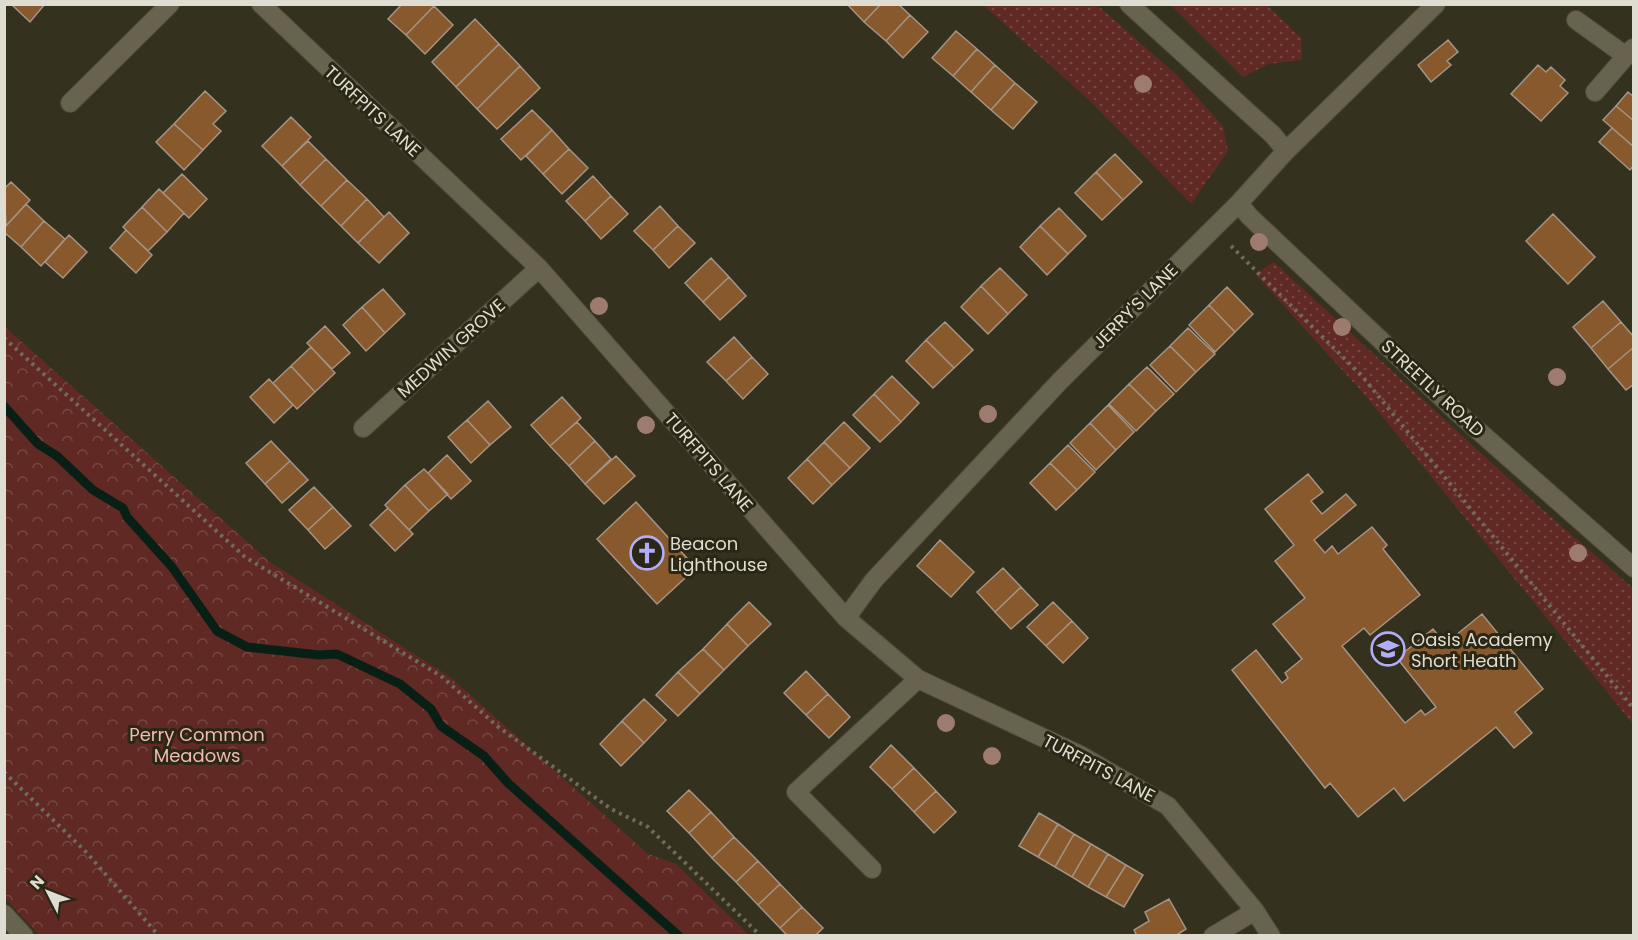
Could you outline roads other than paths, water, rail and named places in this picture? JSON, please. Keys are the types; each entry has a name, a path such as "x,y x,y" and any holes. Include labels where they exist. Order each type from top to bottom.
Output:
{"street":[{"path":"70,103 170,4"},
{"name":"TURFPITS LANE","path":"261,4 539,268 846,618 918,679 1080,755 1168,806 1255,911 1271,936"},
{"path":"1129,4 1273,135 1286,151"},
{"name":"JERRY'S LANE","path":"846,618 874,580 1060,381 1239,203 1286,151 1436,4"},
{"path":"1576,20 1630,52 1595,92"},
{"name":"STREETLY ROAD","path":"1239,203 1249,216 1457,411 1634,568"},
{"name":"MEDWIN GROVE","path":"363,428 539,268"},
{"path":"872,869 796,792 918,679"},
{"path":"1213,936 1255,911"},
{"path":"4,914 24,936"}],"waterway":[{"path":"4,406 38,444 57,456 93,490 123,508 127,517 172,567 217,631 247,647 319,655 337,654 400,684 431,709 441,726 484,756 508,783 679,936"}],"place":[{"name":"Beacon Lighthouse","path":"647,553"},
{"name":"Oasis Academy Short Heath","path":"1388,649"}],"park label":[{"name":"Perry Common Meadows","path":"197,744"}]}
